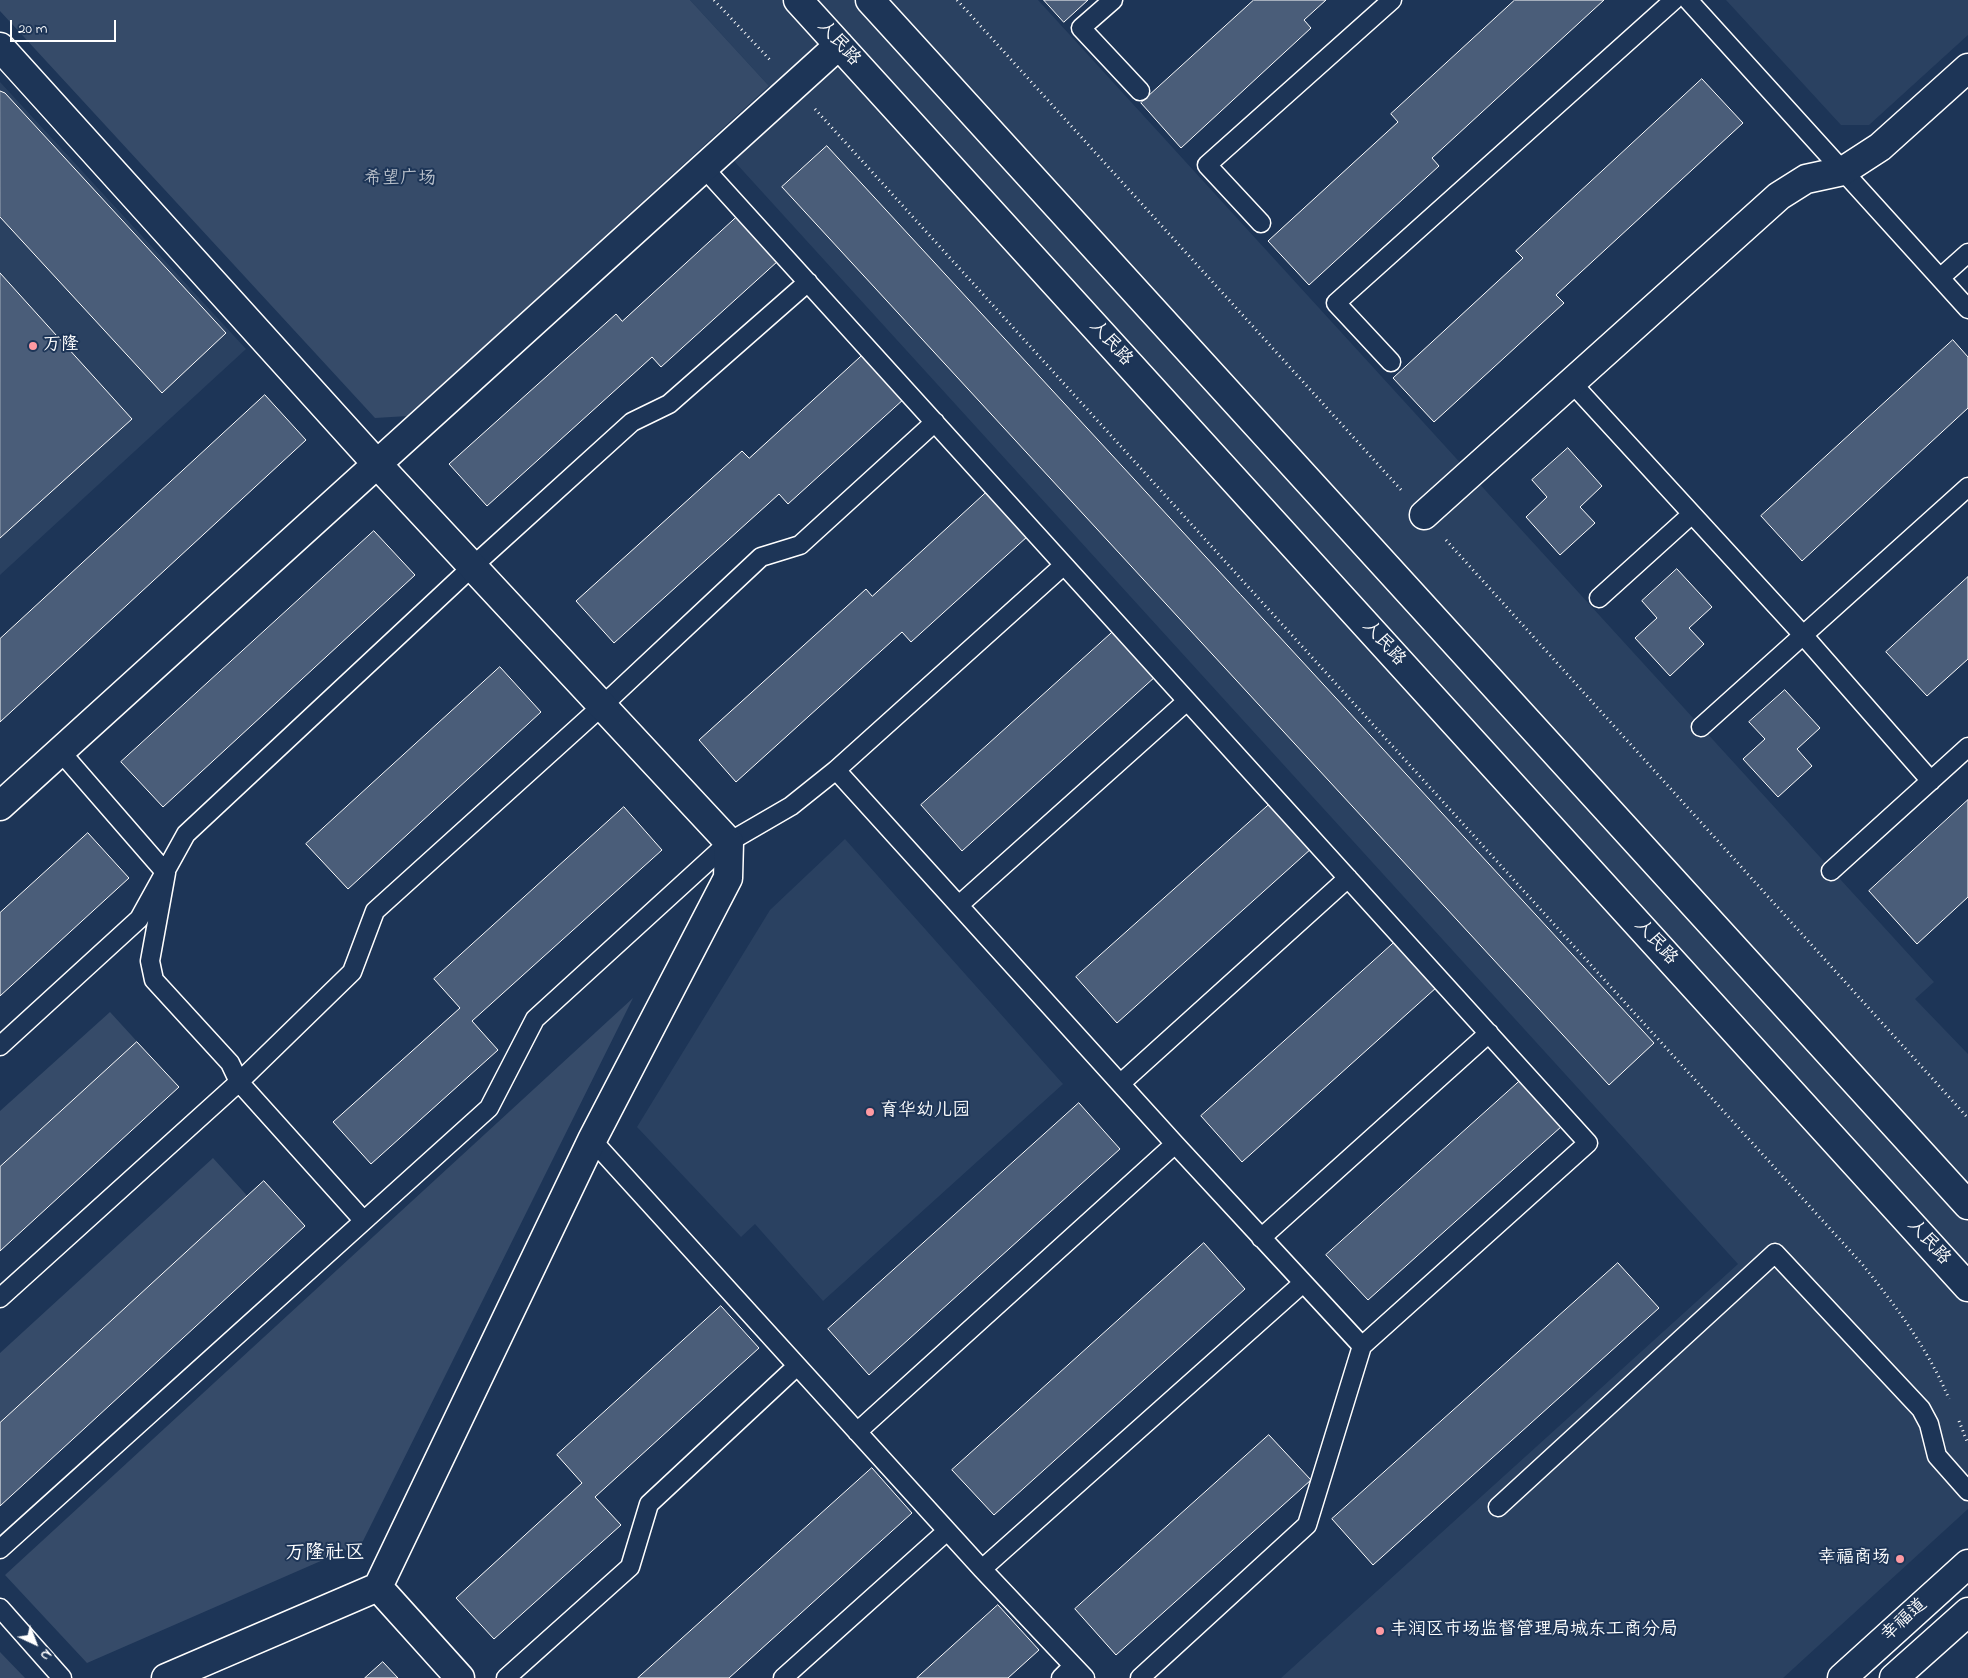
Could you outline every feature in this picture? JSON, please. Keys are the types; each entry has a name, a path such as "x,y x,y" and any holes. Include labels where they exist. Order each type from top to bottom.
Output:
{"street":[{"name":"人民路","path":"798,0 1968,1287"},
{"path":"870,0 1968,1205"},
{"path":"0,806 839,46"},
{"path":"0,47 377,464 729,842 728,878 592,1140 378,1588 166,1678"},
{"path":"1424,515 1779,196 1806,179 1843,171 1880,147 1968,68"},
{"name":"幸福道","path":"1842,1678 1968,1564"},
{"path":"378,1588 460,1678"},
{"name":"幸福道","path":"1894,1678 1968,1612"}],"lane":[{"path":"1113,0 1081,28 1140,92"},
{"path":"1261,222 1207,165 1392,0"},
{"path":"1391,362 1336,303 1674,0"},
{"path":"1688,0 1968,309"},
{"path":"704,168 1588,1143 1362,1346 1307,1525 1140,1678"},
{"path":"1940,278 1968,253"},
{"path":"0,1046 139,919 186,834 472,567 632,422 668,404 808,282"},
{"path":"1571,382 1803,635 1931,781"},
{"path":"0,1298 239,1082 352,972 375,911 602,706 761,557 800,545 935,422"},
{"path":"1700,727 1968,487"},
{"path":"1599,598 1692,514"},
{"path":"0,1549 489,1108 534,1019 729,842 791,806 836,770 1064,565"},
{"path":"959,905 1188,701"},
{"path":"1831,871 1968,747"},
{"path":"60,751 166,873"},
{"path":"836,770 1175,1144 1362,1346"},
{"path":"166,873 150,961 154,980 230,1063 239,1082 364,1220"},
{"path":"1121,1083 1348,878"},
{"path":"1261,1238 1489,1033"},
{"path":"592,1140 982,1569 1073,1674"},
{"path":"857,1432 1175,1144"},
{"path":"1498,1507 1775,1253 1920,1408 1929,1424 1937,1456 1968,1491"},
{"path":"982,1569 1303,1283"},
{"path":"506,1678 630,1567 649,1504 797,1366"},
{"path":"784,1678 947,1531"},
{"path":"0,1608 62,1678"}],"path":[{"path":"714,0 1862,1264 1895,1304 1935,1366 1950,1400"},
{"path":"957,0 1968,1118"},
{"path":"1957,1418 1968,1444"}],"shaded area":[{"path":"690,0 1038,0 1934,982 1915,999 1968,1054 1968,1509 1783,1678 1281,1678 1738,1264 734,161 792,107 769,86"},
{"path":"1726,0 1968,0 1968,35 1869,125 1841,125"},
{"path":"0,82 246,349 0,575"},
{"name":"育华幼儿园","path":"845,839 1063,1084 823,1301 755,1224 741,1237 637,1127 770,910"}],"green space":[{"name":"希望广场","path":"0,0 690,0 769,86 408,416 375,418 0,11"},
{"path":"633,998 362,1543 87,1663 5,1575"},
{"path":"110,1012 142,1047 0,1175 0,1111"},
{"path":"213,1158 251,1200 0,1429 0,1353"},
{"path":"0,1652 25,1678 0,1678"}],"building":[{"path":"1044,0 1088,0 1064,22"},
{"path":"1254,0 1326,0 1304,20 1311,28 1181,148 1141,103"},
{"path":"1515,0 1604,0 1432,158 1439,166 1309,285 1268,241 1398,122 1391,114"},
{"path":"1702,79 1743,123 1556,295 1564,303 1434,422 1393,378 1523,258 1516,251"},
{"path":"0,91 5,93 226,333 162,393 0,217"},
{"path":"827,146 1654,1043 1609,1085 782,187"},
{"path":"738,216 778,261 661,367 652,357 487,506 449,464 616,314 622,321"},
{"name":"万隆","path":"0,273 132,419 0,538"},
{"path":"1953,340 1968,357 1968,408 1802,561 1761,516"},
{"path":"865,353 905,398 788,504 779,494 614,643 576,601 742,451 749,458"},
{"path":"265,395 306,440 0,722 0,639"},
{"path":"1568,448 1602,486 1580,507 1595,523 1560,555 1526,517 1547,497 1532,480"},
{"path":"988,491 1028,536 911,642 902,632 736,782 699,740 866,589 872,596"},
{"path":"374,531 415,575 163,807 121,762"},
{"path":"1677,569 1712,607 1689,628 1704,644 1670,676 1635,638 1657,618 1642,601"},
{"path":"1968,577 1968,659 1927,696 1886,652"},
{"path":"1115,630 1156,676 962,851 921,805"},
{"path":"500,667 541,712 348,889 306,844"},
{"path":"1785,690 1820,728 1797,749 1812,766 1778,797 1743,759 1765,739 1749,722"},
{"path":"1968,800 1968,897 1917,944 1869,891"},
{"path":"1271,803 1312,848 1117,1023 1076,977"},
{"path":"624,807 662,850 472,1021 498,1050 371,1164 333,1122 460,1008 434,979"},
{"path":"88,833 129,878 0,996 0,913"},
{"path":"1396,941 1437,987 1242,1162 1201,1116"},
{"path":"137,1042 179,1087 0,1251 0,1167"},
{"path":"1521,1080 1562,1126 1368,1300 1326,1255"},
{"path":"1079,1103 1120,1149 869,1375 828,1329"},
{"path":"264,1181 305,1226 0,1506 0,1423"},
{"path":"1204,1243 1245,1289 994,1515 952,1470"},
{"path":"1618,1263 1659,1308 1373,1565 1332,1519"},
{"path":"721,1306 759,1348 595,1497 621,1525 494,1639 456,1598 582,1483 557,1455"},
{"path":"1269,1435 1311,1480 1116,1655 1075,1609"},
{"path":"872,1468 912,1513 729,1678 638,1678"},
{"path":"998,1605 1039,1650 1008,1678 917,1678"},
{"path":"383,1662 398,1678 365,1678"}],"place":[{"name":"万隆","path":"33,346"},
{"name":"育华幼儿园","path":"870,1112"},
{"name":"幸福商场","path":"1900,1559"},
{"name":"丰润区市场监督管理局城东工商分局","path":"1380,1631"}],"district":[{"name":"万隆社区","path":"325,1555"}]}
